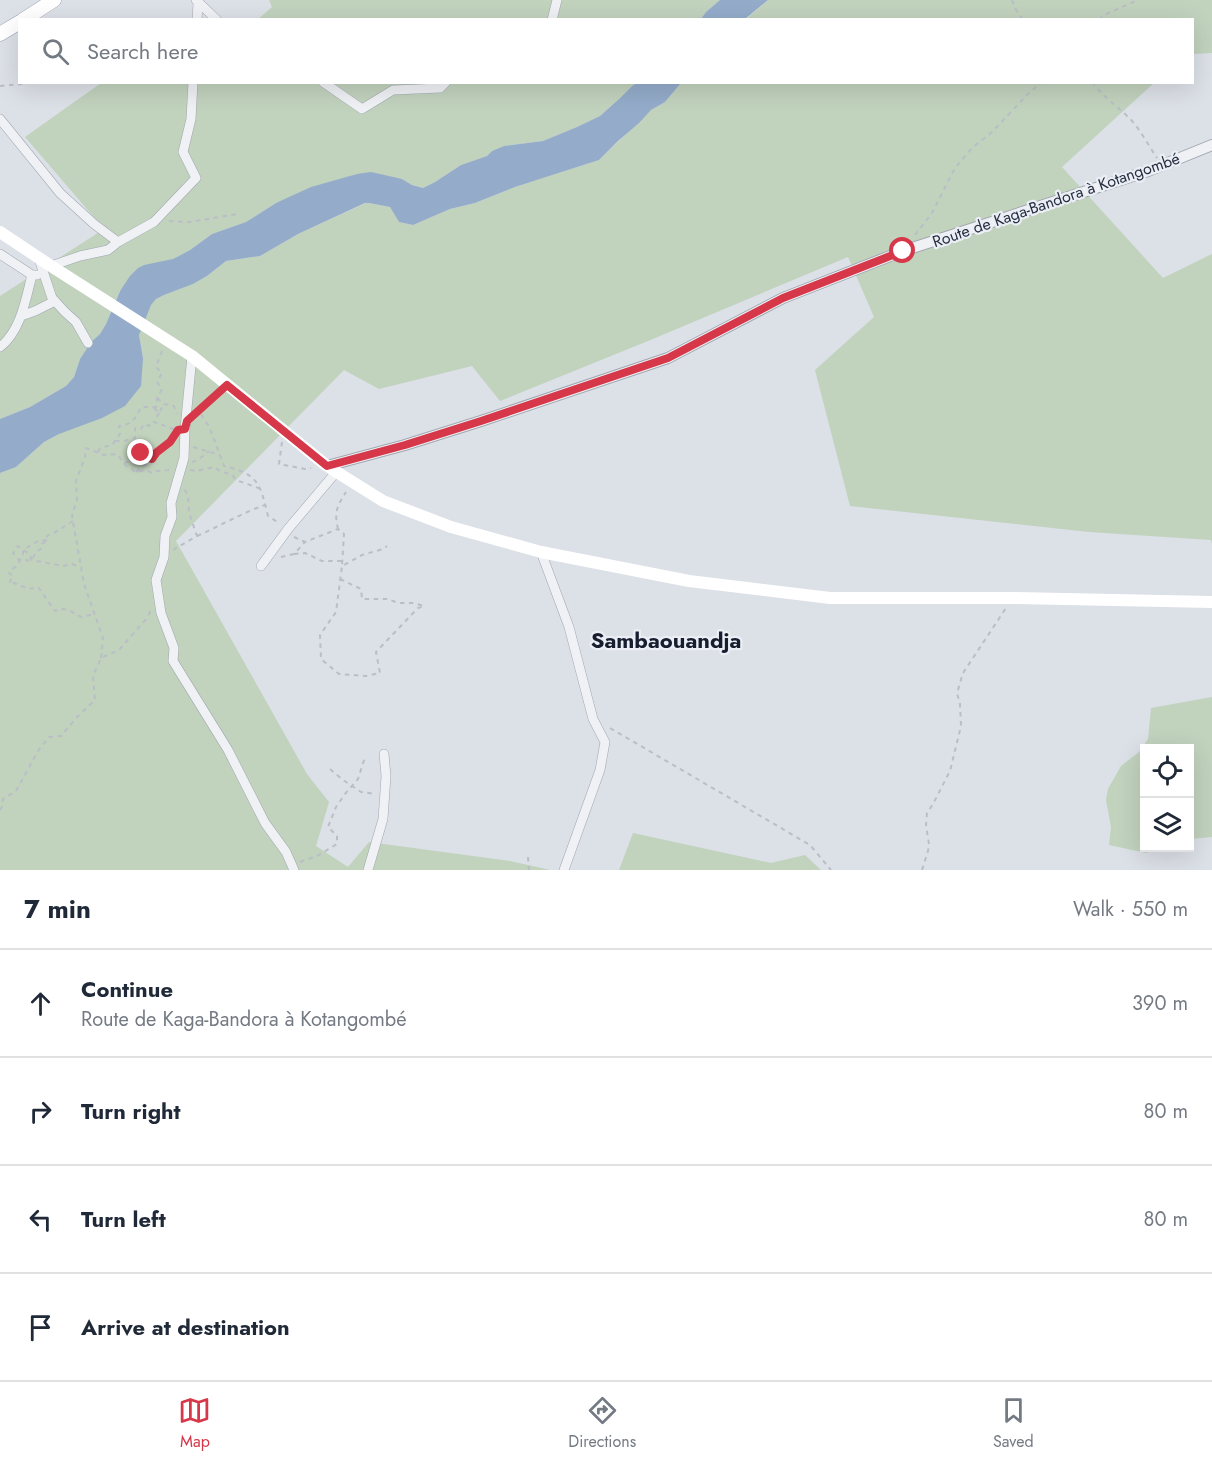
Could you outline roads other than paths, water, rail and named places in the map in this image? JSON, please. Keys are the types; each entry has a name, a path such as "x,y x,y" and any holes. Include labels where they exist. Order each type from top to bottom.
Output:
{"main road":[{"path":"26,18 54,0"},
{"path":"0,34 18,23"},
{"path":"0,232 39,259 47,270 105,301 192,356 332,469 353,483 383,501 451,527 541,552 689,581 830,598 1013,598 1212,602"}],"street":[{"path":"552,18 557,0"},
{"path":"197,1 197,18"},
{"path":"197,1 215,18"},
{"path":"32,275 80,256 108,250 154,222 195,178 183,152 191,119 194,84"},
{"path":"325,84 362,109 393,90 440,88 444,84"},
{"path":"0,118 60,193 118,242"},
{"name":"Route de Kaga-Bandora à Kotangombé","path":"332,469 668,358 783,298 903,251 1212,146"},
{"path":"0,254 32,275"},
{"path":"47,270 52,298 76,322 88,343"},
{"path":"0,347 7,342 21,316 32,275"},
{"path":"21,316 55,301"},
{"path":"192,356 183,462 171,503 172,517 165,536 164,557 156,580 161,613 174,648 173,661 228,750 265,823 286,852 293,868"},
{"path":"263,563 332,469"},
{"path":"541,552 569,627 593,719 605,742 600,770 564,870"},
{"path":"368,870 383,819 386,796 384,754"}],"water":[{"path":"720,0 768,0 746,18 702,18"},
{"path":"635,84 680,84 665,102 651,110 599,160 515,187 475,203 450,209 413,225 399,222 390,207 365,203 298,234 260,256 226,261 193,284 156,299 151,305 139,335 143,358 141,386 125,406 44,442 16,467 0,473 0,419 30,407 66,386 74,377 80,359 106,324 120,291 138,268 173,259 212,234 246,222 276,203 311,187 357,174 371,172 402,179 423,188 461,165 487,156 504,146 543,141 600,116"}],"district":[{"name":"Sambaouandja","path":"666,640"}]}
